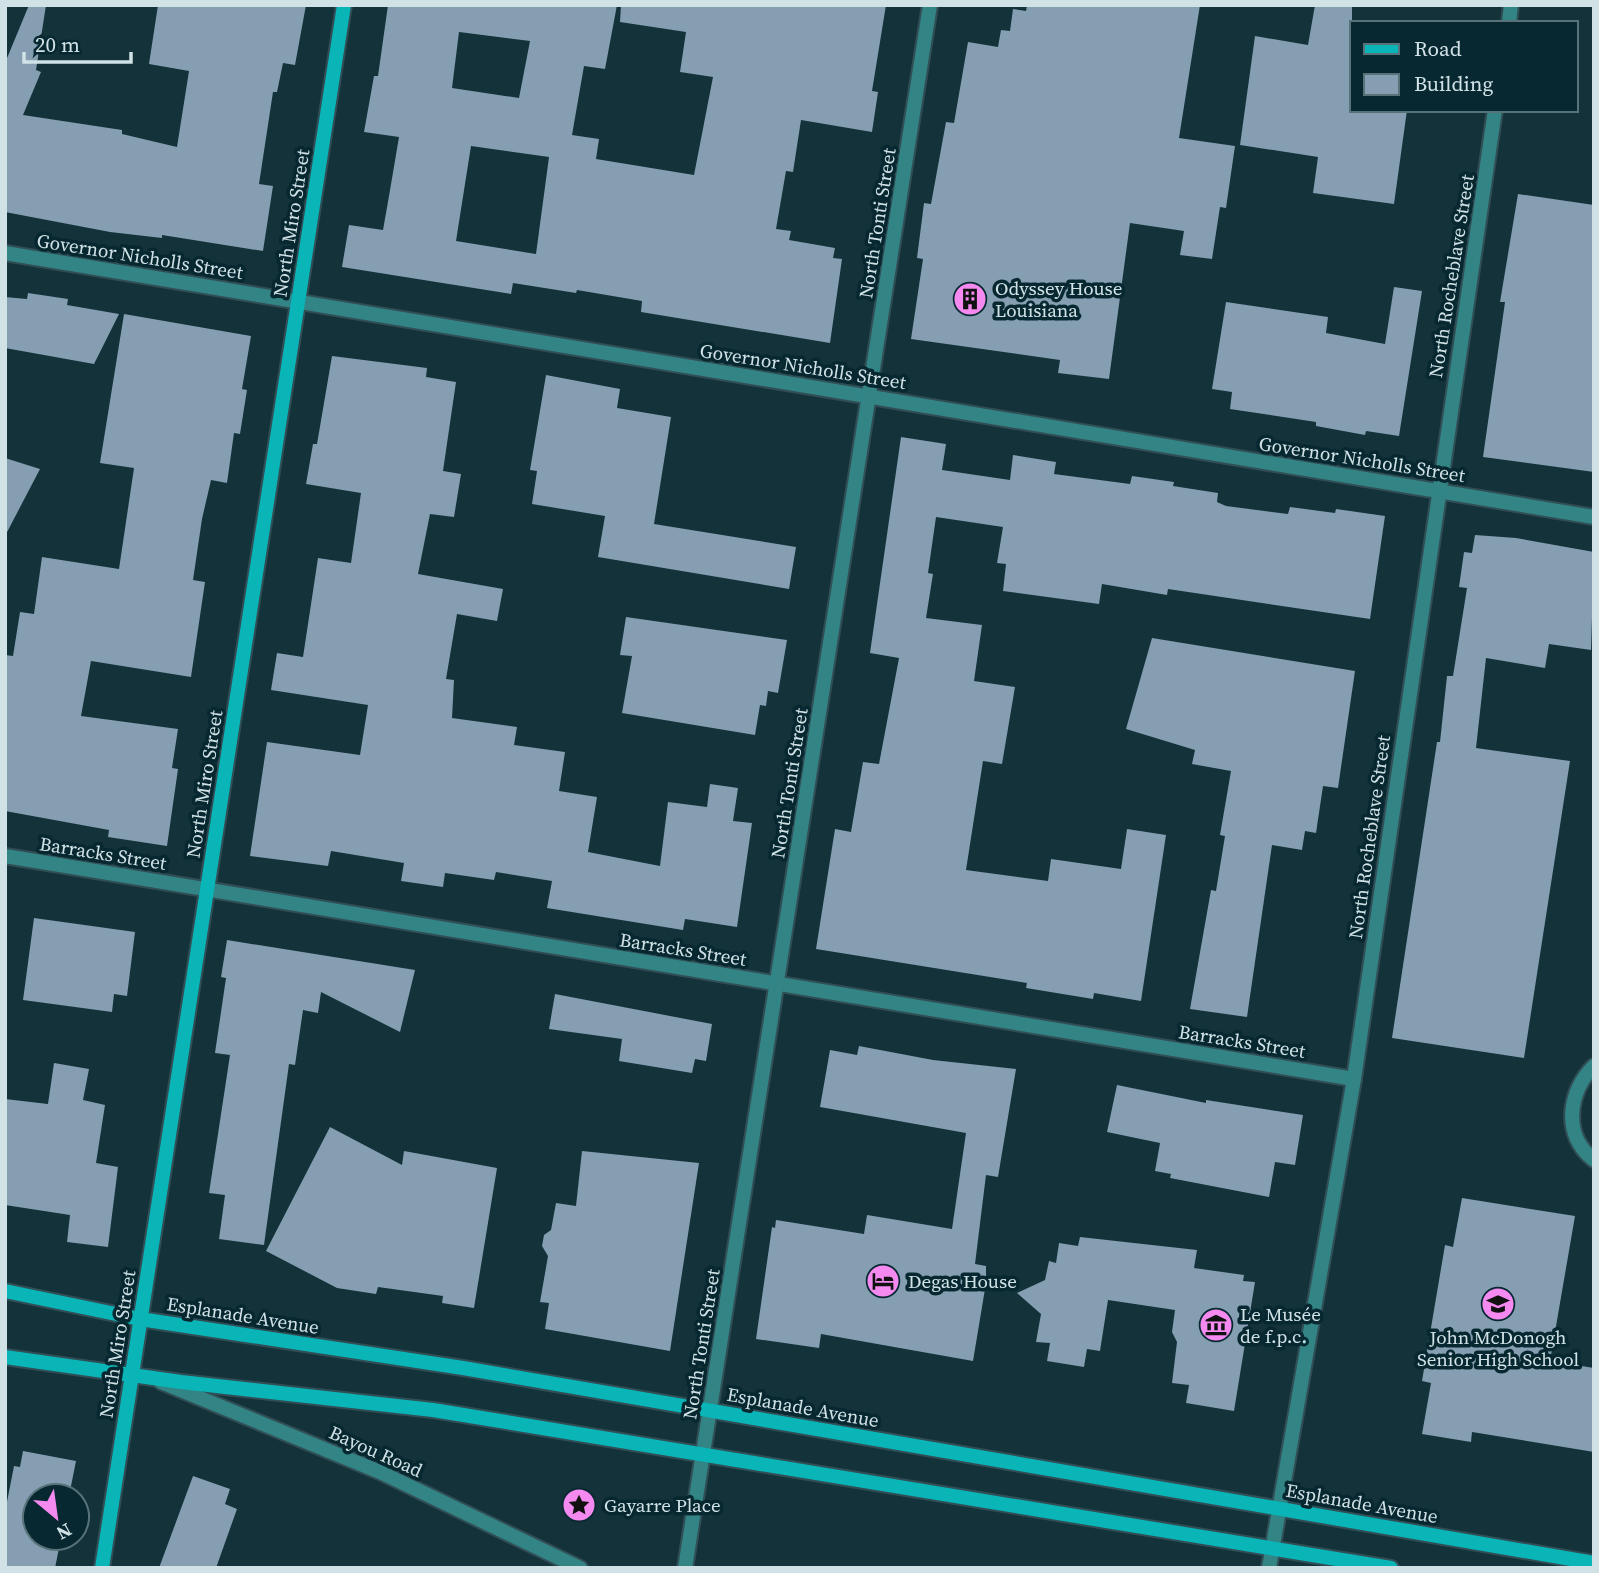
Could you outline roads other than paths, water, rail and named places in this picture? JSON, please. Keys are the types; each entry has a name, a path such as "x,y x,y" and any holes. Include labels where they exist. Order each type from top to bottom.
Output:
{"street":[{"name":"North Miro Street","path":"102,1568 344,5"},
{"name":"North Tonti Street","path":"685,1568 930,5"},
{"name":"North Rocheblave Street","path":"1269,1568 1354,1079 1495,112"},
{"name":"Governor Nicholls Street","path":"5,253 1594,517"},
{"name":"Barracks Street","path":"5,856 1354,1079"},
{"path":"1594,1066 1584,1076 1574,1095 1572,1117 1576,1138 1594,1160"},
{"name":"Esplanade Avenue","path":"5,1291 141,1319 463,1368 1594,1563"},
{"path":"5,1357 132,1376 433,1410 1391,1568"},
{"name":"Bayou Road","path":"153,1378 380,1472 580,1568"}],"place":[{"name":"Odyssey House Louisiana","path":"970,299"},
{"name":"Degas House","path":"883,1281"},
{"name":"John McDonogh Senior High School","path":"1498,1304"},
{"name":"Le Musée de f.p.c.","path":"1216,1325"},
{"name":"Gayarre Place","path":"579,1505"}]}
